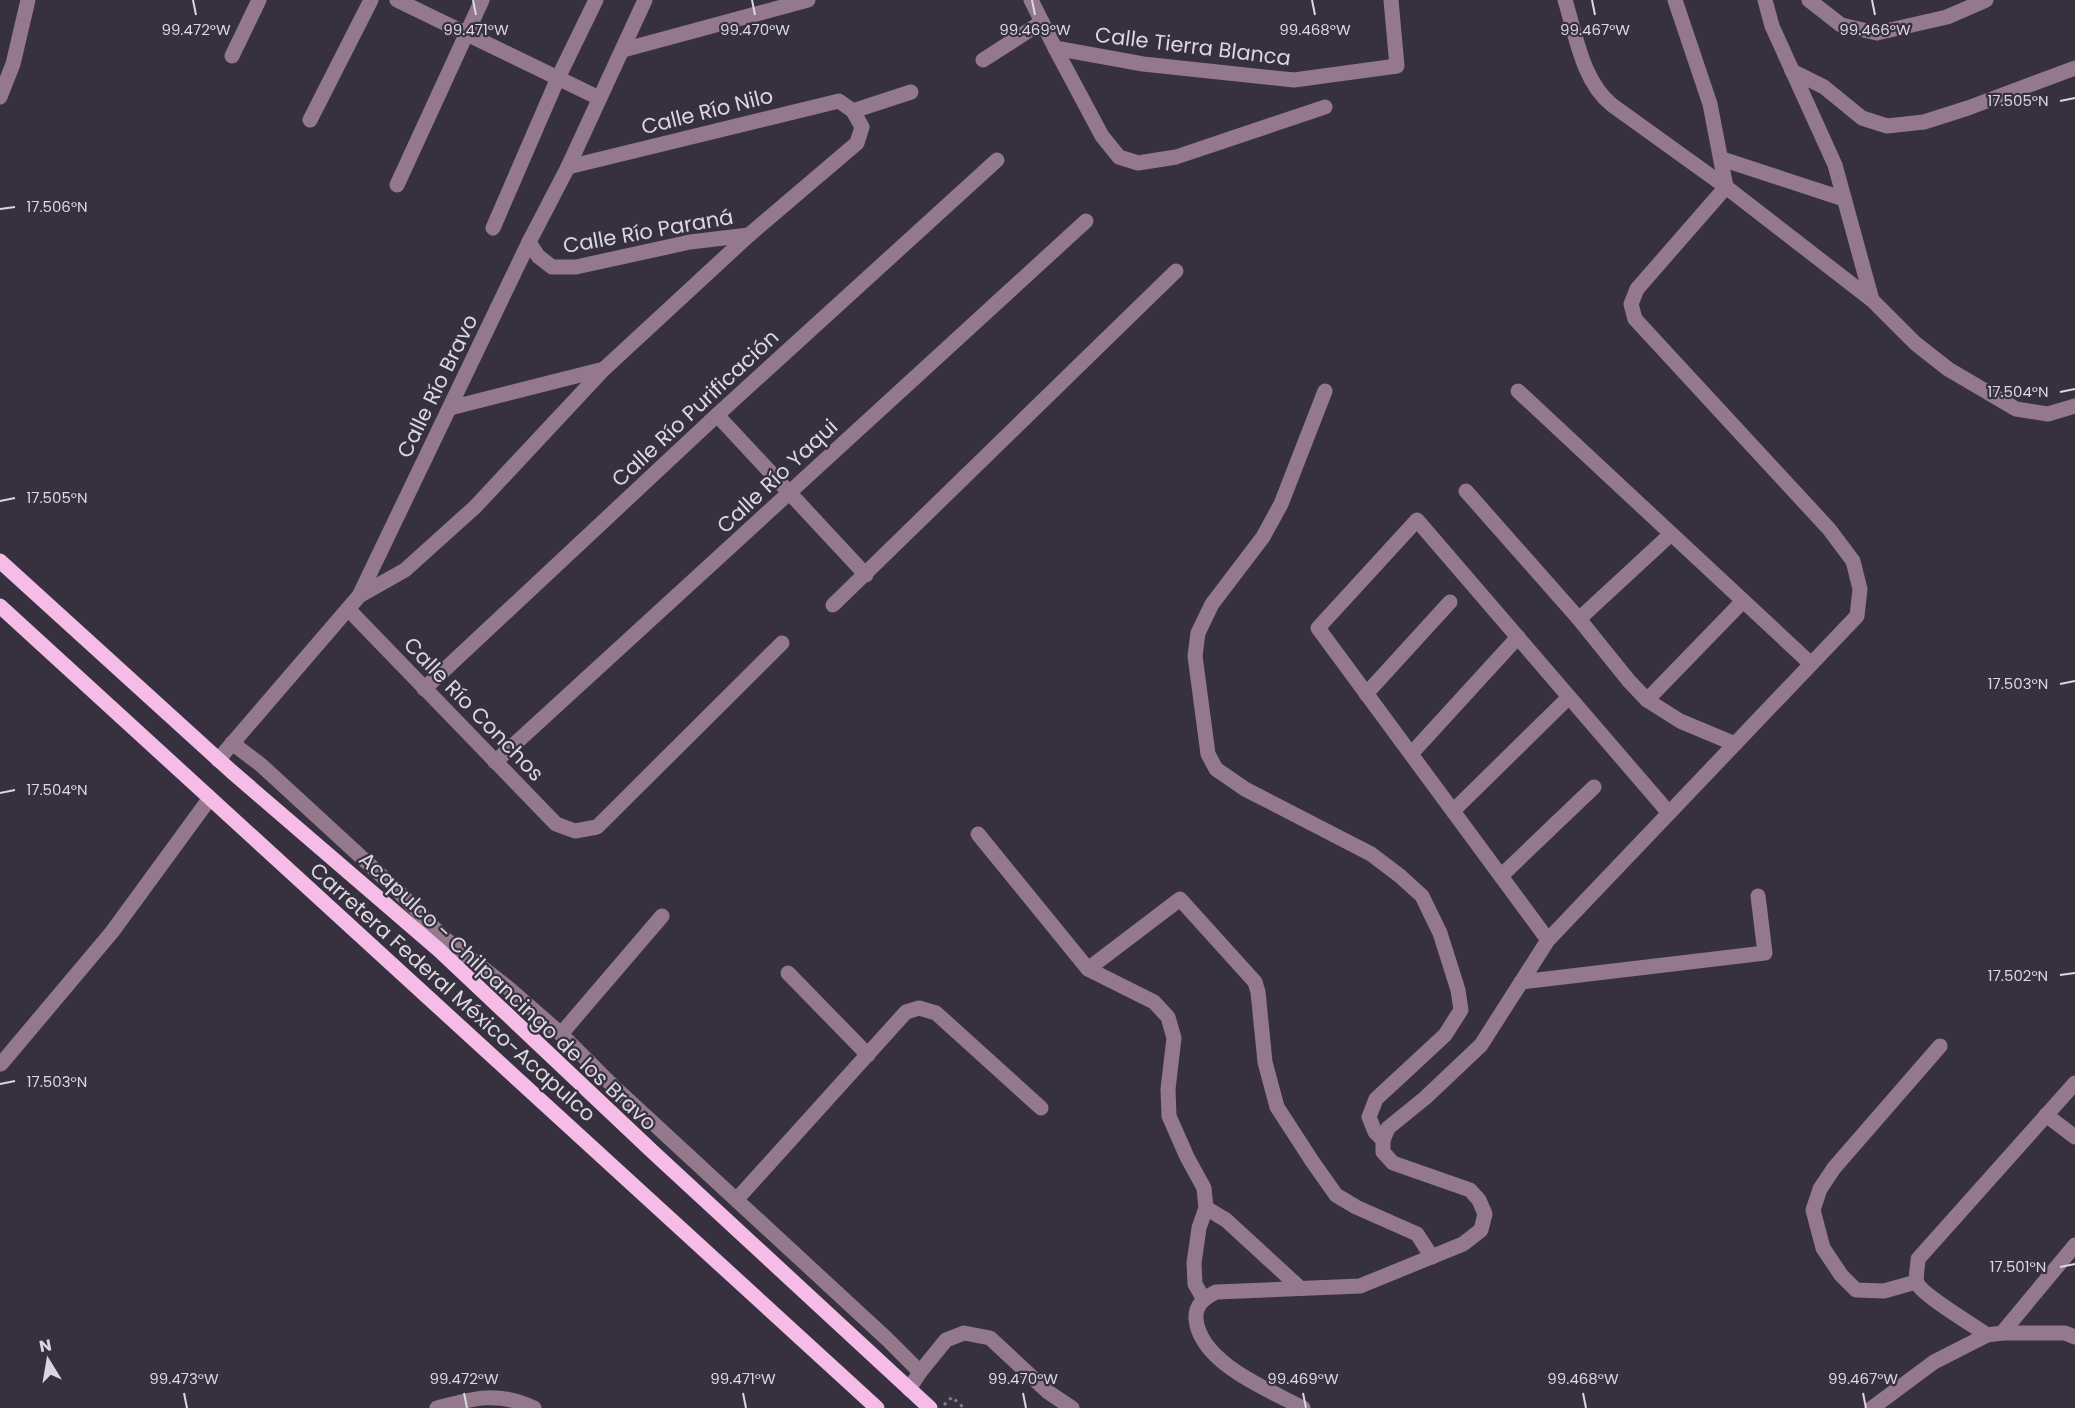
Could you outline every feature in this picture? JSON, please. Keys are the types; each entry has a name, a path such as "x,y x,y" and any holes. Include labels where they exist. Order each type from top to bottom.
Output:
{"main road":[{"name":"Acapulco - Chilpancingo de los Bravo","path":"0,561 218,760 439,950 930,1408"},
{"name":"Carretera Federal México-Acapulco","path":"0,606 878,1408"}],"street":[{"path":"0,97 13,64 28,0"},
{"path":"232,56 259,0"},
{"path":"310,120 371,0"},
{"path":"397,0 599,98"},
{"path":"397,185 482,0"},
{"path":"493,228 558,78 596,0"},
{"name":"Calle Río Bravo","path":"218,760 359,596 568,167 645,0"},
{"path":"623,50 808,0"},
{"path":"1031,0 1054,48 1102,136 1119,157 1138,164 1176,157 1325,107"},
{"name":"Calle Tierra Blanca","path":"1054,48 1143,64 1294,80 1397,66 1391,0"},
{"path":"1565,0 1589,76 1602,97 1726,187 1872,300 1915,343 1948,369 2016,409 2048,414 2075,406"},
{"path":"1303,1408 1232,1369 1206,1346 1197,1328 1196,1311 1203,1298 1216,1292 1360,1286 1463,1244 1481,1230 1485,1214 1479,1200 1470,1190 1393,1163 1383,1152 1383,1140 1388,1128 1425,1098 1481,1045 1548,940 1857,616 1860,588 1853,561 1829,529 1635,319 1631,304 1637,289 1726,187 1710,104 1675,0"},
{"path":"1765,0 1772,26 1835,165 1872,300"},
{"path":"1809,0 1841,25 1877,33 1947,17 1986,0"},
{"path":"983,60 1042,22"},
{"path":"1792,71 1824,87 1862,118 1887,126 1924,122 2075,68"},
{"path":"359,596 405,570 475,507 604,369 749,235 857,143 862,127 854,111 911,92"},
{"name":"Calle Río Nilo","path":"568,167 839,100 854,111"},
{"path":"1722,159 1844,199"},
{"name":"Calle Río Purificación","path":"424,689 717,415 997,160"},
{"name":"Calle Río Yaqui","path":"495,762 1086,221"},
{"name":"Calle Río Paraná","path":"530,242 538,256 552,267 576,267 690,242 749,235"},
{"path":"833,605 1176,271"},
{"path":"450,408 604,369"},
{"path":"1325,391 1281,504 1263,537 1212,604 1198,633 1195,656 1208,754 1216,769 1245,789 1371,854 1422,896 1440,933 1458,990 1461,1010 1446,1035 1376,1099 1369,1117 1375,1132 1383,1140"},
{"path":"1518,391 1811,664"},
{"path":"717,415 866,575"},
{"path":"1466,491 1647,700 1680,721 1735,744"},
{"path":"1548,940 1317,628 1417,520 1669,813"},
{"path":"1579,619 1671,534"},
{"path":"1647,700 1743,601"},
{"path":"1366,694 1450,602"},
{"name":"Calle Río Conchos","path":"348,609 556,824 575,831 597,827 782,643"},
{"path":"1411,754 1518,638"},
{"path":"1453,812 1569,696"},
{"path":"232,743 269,772 397,890 444,938 507,987 561,1034 613,1086 737,1199 920,1372"},
{"path":"1501,876 1594,787"},
{"path":"1,1064 112,932 210,798"},
{"path":"978,834 1088,969 1154,1002 1168,1017 1174,1038 1168,1089 1169,1116 1204,1188 1206,1208 1199,1228 1194,1263 1195,1284 1203,1298"},
{"path":"1521,982 1765,953 1758,896"},
{"path":"1088,969 1180,899 1255,982 1265,1062 1277,1107 1330,1187 1336,1195 1356,1207 1417,1234 1432,1257"},
{"path":"561,1034 662,916"},
{"path":"788,974 868,1055"},
{"path":"737,1199 906,1012 919,1008 936,1013 1041,1108"},
{"path":"1916,1282 1884,1291 1856,1290 1841,1275 1823,1248 1814,1210 1820,1189 1834,1168 1940,1046"},
{"path":"2075,1083 1918,1259 1916,1282 1923,1292 1995,1334 2065,1333 2075,1337"},
{"path":"2046,1115 2075,1137"},
{"path":"1206,1208 1226,1220 1300,1288"},
{"path":"1872,1408 1934,1362 1995,1334 2075,1245"},
{"path":"909,1389 946,1340 964,1333 990,1338 1048,1392 1072,1408"},
{"path":"437,1408 476,1397 520,1402 534,1408"}],"path":[{"path":"951,1397 964,1408"}]}
